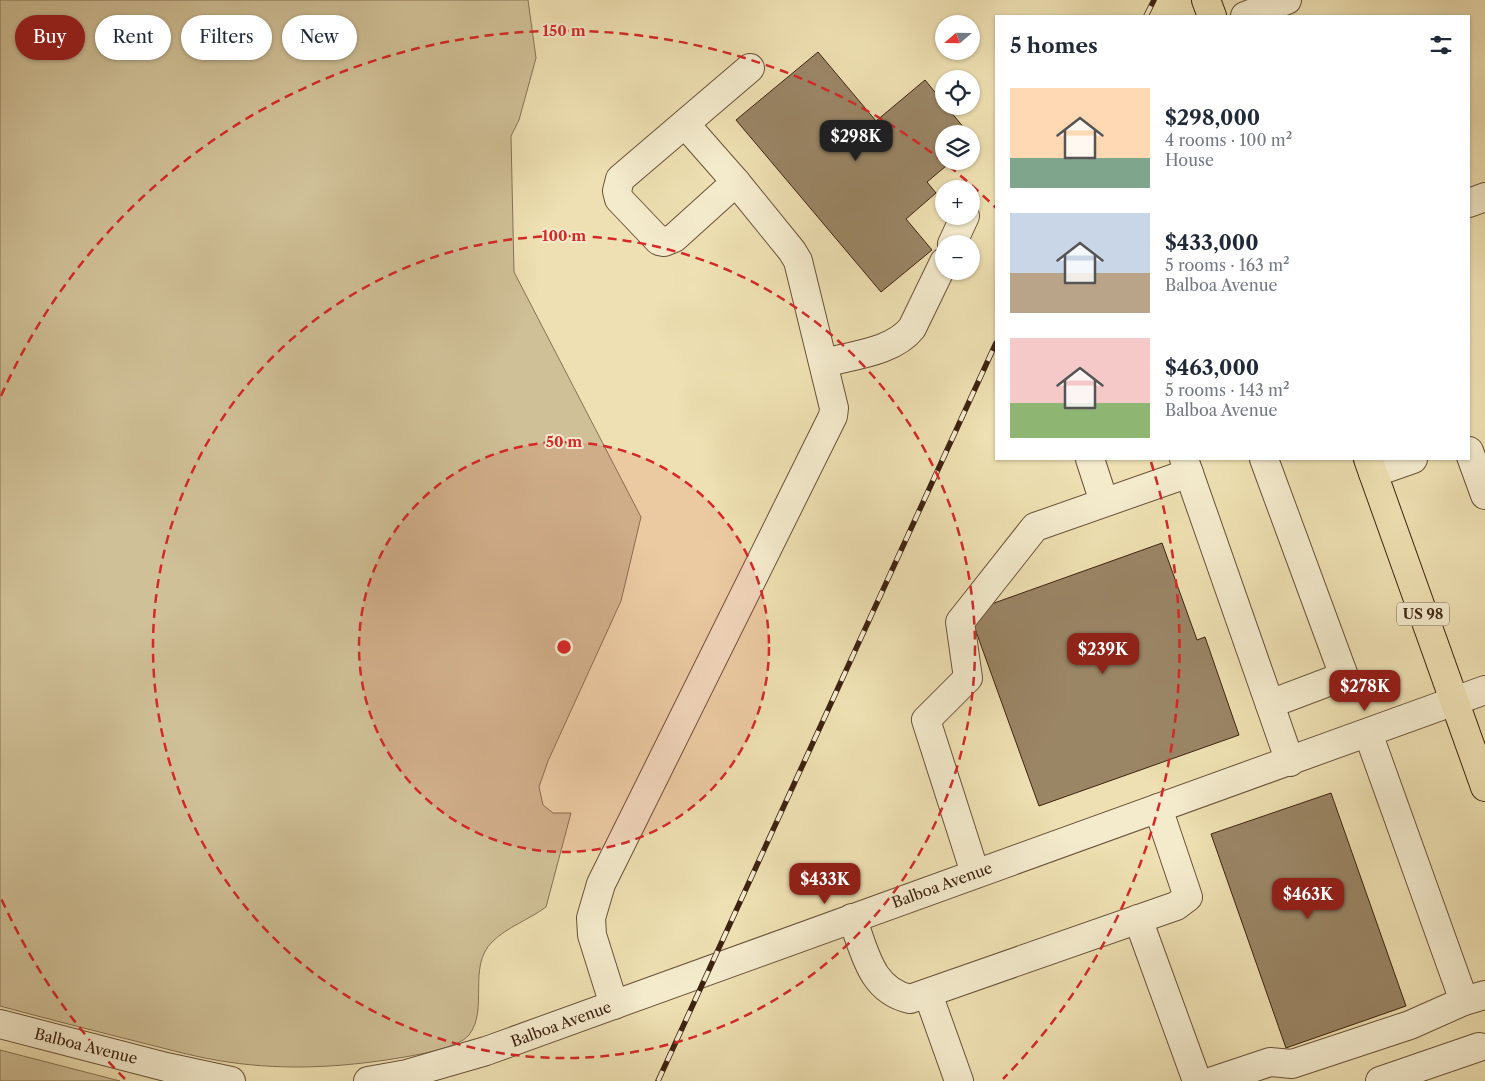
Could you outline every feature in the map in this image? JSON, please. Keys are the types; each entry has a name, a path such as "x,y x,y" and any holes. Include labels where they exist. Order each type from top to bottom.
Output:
{"highway":[{"path":"1206,0 1212,15"},
{"name":"US 98","path":"1370,466 1485,787"}],"street":[{"path":"1248,15 1287,0"},
{"path":"736,182 674,238 664,242 659,241 619,200 616,191 620,179 750,68"},
{"path":"614,1005 592,935 591,918 601,884 833,416 834,402 798,261 792,250 736,182 685,124"},
{"path":"1470,203 1485,197"},
{"path":"824,363 898,342 907,334 935,280"},
{"path":"1470,454 1485,495"},
{"path":"1090,460 1104,502"},
{"path":"1264,460 1344,676 1270,704"},
{"path":"1370,466 1407,460"},
{"path":"975,873 926,720 968,678 960,622 1035,527 1104,502 1187,466 1290,762"},
{"name":"Balboa Avenue","path":"368,1081 423,1070 486,1051 1485,690"},
{"path":"1213,1081 1270,1062 1292,1064 1410,1025 1474,998 1368,733"},
{"path":"852,918 874,976 898,996 910,999 1176,906 1188,897 1158,808"},
{"path":"1138,919 1197,1081"},
{"path":"928,994 959,1081"},
{"name":"Balboa Avenue","path":"0,1024 173,1069 231,1081"},
{"path":"1380,1081 1483,1052"}],"shaded area":[{"path":"0,0 528,0 536,58 519,120 511,136 514,272 641,517 621,601 548,761 539,787 543,805 553,813 571,813 546,907 511,927 492,942 485,952 479,976 478,1013 475,1025 469,1035 457,1044 420,1054 361,1063 317,1067 250,1065 185,1054 0,1006"},
{"path":"0,1050 120,1081 0,1081"}],"building":[{"path":"818,52 876,121 925,80 935,92 935,115 953,115 962,125 935,125 935,170 941,170 927,182 935,194 906,219 932,250 881,292 736,120"},
{"path":"1162,543 1197,640 1205,637 1239,735 1039,806 969,612"},
{"path":"1331,793 1406,1006 1286,1048 1211,834"}],"railway":[{"path":"1146,15 1154,0"},
{"path":"658,1081 995,345"}]}
